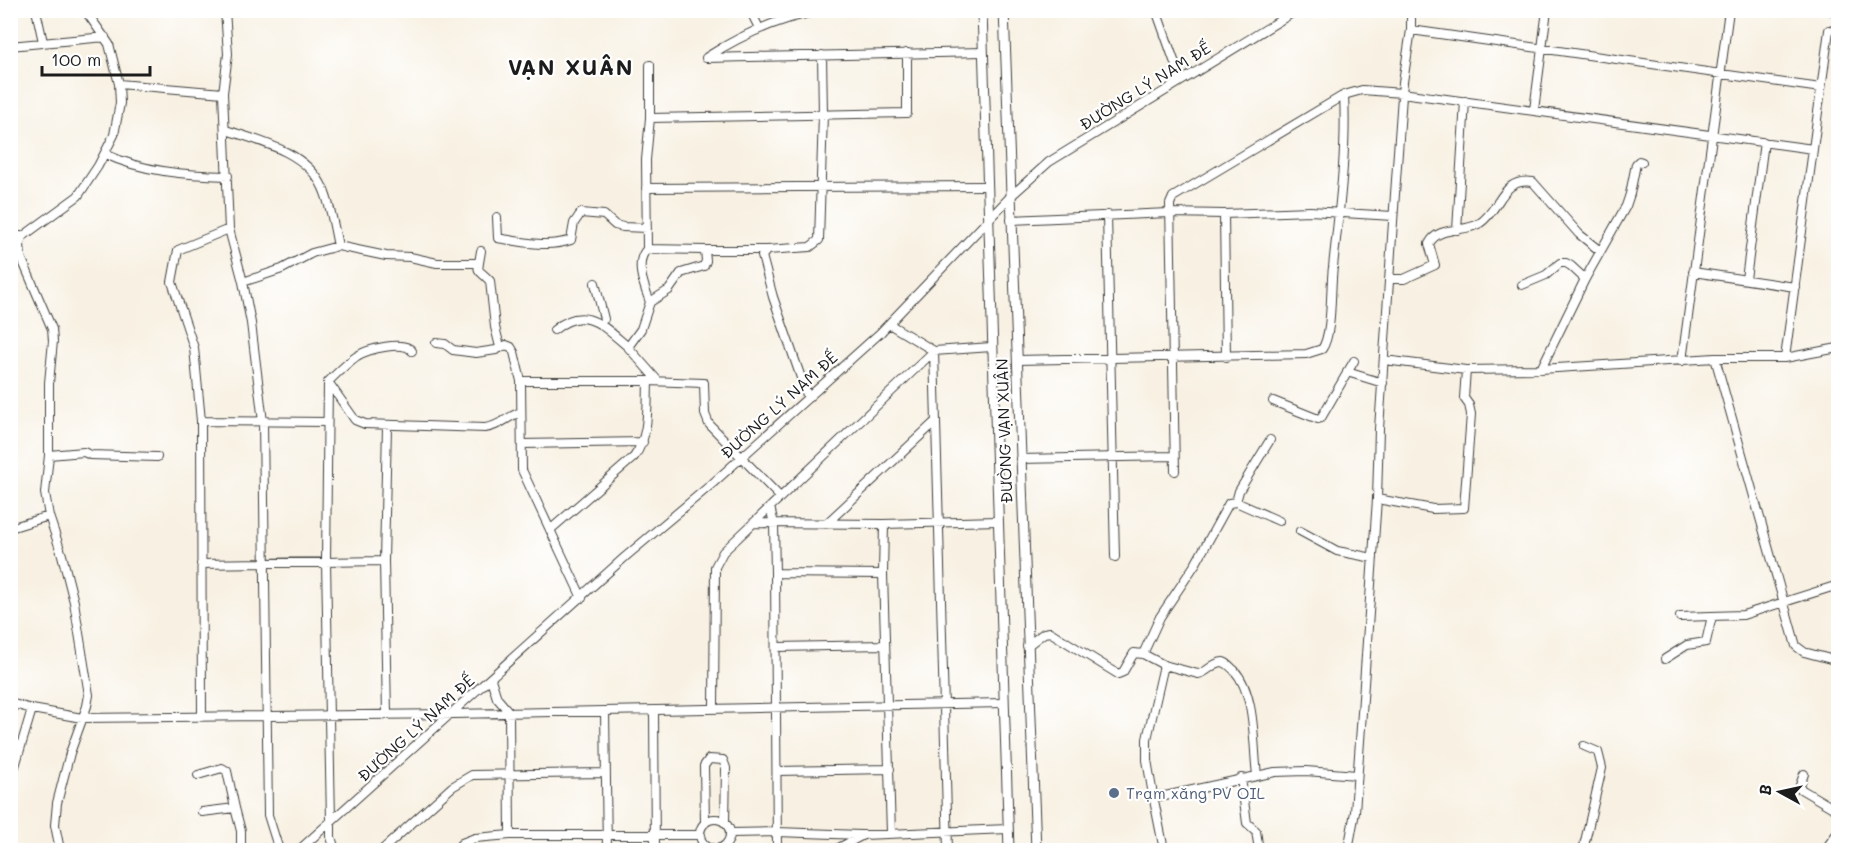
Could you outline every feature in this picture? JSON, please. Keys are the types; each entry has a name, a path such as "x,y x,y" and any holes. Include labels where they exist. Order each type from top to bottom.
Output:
{"main road":[{"name":"ĐƯỜNG VẠN XUÂN","path":"982,10 1009,850"},
{"name":"ĐƯỜNG VẠN XUÂN","path":"1004,10 1036,850"}],"street":[{"path":"36,10 43,42"},
{"path":"60,850 55,825 57,803 89,695 69,583 49,516 45,493 50,454 49,383 52,329 21,257 20,244 22,237 78,196 105,154 114,135 120,103 109,44 85,10"},
{"path":"225,10 228,54 223,93 229,229 251,323 263,422 268,815 279,850"},
{"path":"750,10 759,28"},
{"path":"824,10 759,28 727,44 706,58 984,52"},
{"path":"1156,10 1181,80"},
{"name":"ĐƯỜNG LÝ NAM ĐẾ","path":"299,850 889,324 1011,196 1049,162 1296,10"},
{"path":"1348,850 1354,820 1377,499 1393,216 1402,93 1412,10"},
{"path":"1534,110 1547,10"},
{"path":"1682,361 1729,10"},
{"path":"1830,11 1839,12"},
{"path":"1411,30 1821,88"},
{"path":"1785,358 1829,30"},
{"path":"10,46 105,38"},
{"path":"650,118 908,113 907,53"},
{"path":"647,249 767,249 810,247 817,243 820,236 822,55"},
{"path":"628,347 641,329 650,302 640,260 647,249 646,160 650,118 650,65"},
{"path":"118,84 223,93"},
{"path":"1175,471 1169,213 1173,197 1344,95 1362,90 1402,93 1813,149"},
{"path":"1017,360 1226,357 1306,354 1322,349 1328,335 1332,268 1340,212 1344,95"},
{"path":"1456,230 1465,101"},
{"path":"226,130 285,150 314,175 324,190 338,246"},
{"path":"1746,279 1764,142"},
{"path":"105,154 141,167 192,175 228,177"},
{"path":"1541,369 1585,279 1626,206 1636,164 1639,161 1642,162"},
{"path":"1389,279 1404,279 1435,265 1430,242 1440,234 1472,228 1482,222 1504,193 1517,182 1524,181 1533,182 1579,234 1600,251"},
{"path":"646,188 987,186"},
{"path":"1011,220 1169,213 1310,211 1393,216"},
{"path":"497,217 498,238 528,242 552,243 571,240 574,223 581,213 604,215 615,225 623,227 647,228"},
{"path":"1224,214 1226,357"},
{"path":"1107,215 1115,557"},
{"path":"202,717 201,421 194,348 172,282 178,250 229,229"},
{"path":"10,232 22,237"},
{"path":"243,282 282,269 312,253 338,246 437,263 479,263"},
{"path":"767,249 762,256 773,297 808,398"},
{"path":"650,302 669,290 681,273 705,265 705,250"},
{"path":"481,251 478,272 490,281 495,327 500,346"},
{"path":"1522,285 1546,275 1560,263 1571,266 1585,279"},
{"path":"1694,272 1795,286"},
{"path":"595,283 604,323 658,381"},
{"path":"554,330 569,319 582,317 604,323"},
{"path":"889,324 934,351 992,347"},
{"path":"436,343 445,344 453,350 471,353 495,350 500,346 508,345 514,352 521,381 522,470 582,598"},
{"path":"335,850 331,821 326,562 328,382 357,356 368,351 396,346 409,347 412,351"},
{"path":"1384,360 1466,370 1541,369 1715,358 1785,358 1839,348"},
{"path":"934,351 948,850"},
{"path":"714,709 715,567 723,552 934,351"},
{"path":"1715,358 1796,646 1799,650 1839,661"},
{"path":"1273,401 1284,407 1318,419 1321,418 1354,361"},
{"path":"1377,499 1433,509 1464,508 1471,414 1464,398 1466,370"},
{"path":"1347,372 1383,383"},
{"path":"521,381 704,383 706,419 780,497"},
{"path":"550,530 634,457 643,442 647,427 648,381"},
{"path":"328,382 355,420 365,424 485,428 499,426 510,416 521,412"},
{"path":"201,421 327,422"},
{"path":"826,524 936,421"},
{"path":"387,426 384,561 387,715"},
{"path":"1236,502 1239,491 1270,440"},
{"path":"522,444 643,442"},
{"path":"50,454 84,452 90,455 157,457"},
{"path":"1020,459 1173,456"},
{"path":"1143,654 1160,617 1196,563 1227,506 1236,502 1279,521"},
{"path":"770,507 774,524 776,573 777,850"},
{"path":"10,528 49,516"},
{"path":"753,523 938,524 998,521"},
{"path":"884,524 883,573 891,832"},
{"path":"1300,531 1337,551 1372,558"},
{"path":"201,564 384,561"},
{"path":"776,573 883,573"},
{"path":"1680,617 1743,615 1839,585"},
{"path":"1665,659 1687,645 1706,642 1713,616"},
{"path":"1028,646 1044,633 1050,632 1118,674 1123,672 1134,653 1143,654 1164,665 1198,674 1203,674 1219,662 1227,663 1237,675 1250,705 1257,775"},
{"path":"776,647 885,645"},
{"path":"1164,665 1147,739 1146,760 1164,850"},
{"path":"491,680 497,698 509,712 510,835"},
{"path":"10,703 81,718 453,714 1004,703"},
{"path":"10,783 32,709"},
{"path":"654,710 655,850"},
{"path":"605,711 608,850"},
{"path":"1583,850 1602,768 1598,753 1584,746"},
{"path":"708,759 723,760 726,768 724,822 730,833 725,848 705,847 700,835 705,823 704,766 708,759"},
{"path":"198,775 224,768 241,831 241,850"},
{"path":"777,771 890,770"},
{"path":"1154,795 1165,795 1275,772 1306,771 1357,775"},
{"path":"381,850 460,780 472,775 606,773"},
{"path":"1804,774 1799,789 1839,811"},
{"path":"1241,778 1247,823 1256,831 1259,850"},
{"path":"202,812 235,808"},
{"path":"705,823 713,819 724,822"},
{"path":"730,833 863,835 891,832 1008,830"},
{"path":"454,850 462,843 475,838 510,835 700,835"},
{"path":"836,850 863,835"},
{"path":"1825,850 1837,836"},
{"path":"53,850 56,839"}],"place":[{"name":"Trạm xăng PV OIL","path":"1114,793"}],"district":[{"name":"VẠN XUÂN","path":"571,67"}]}
